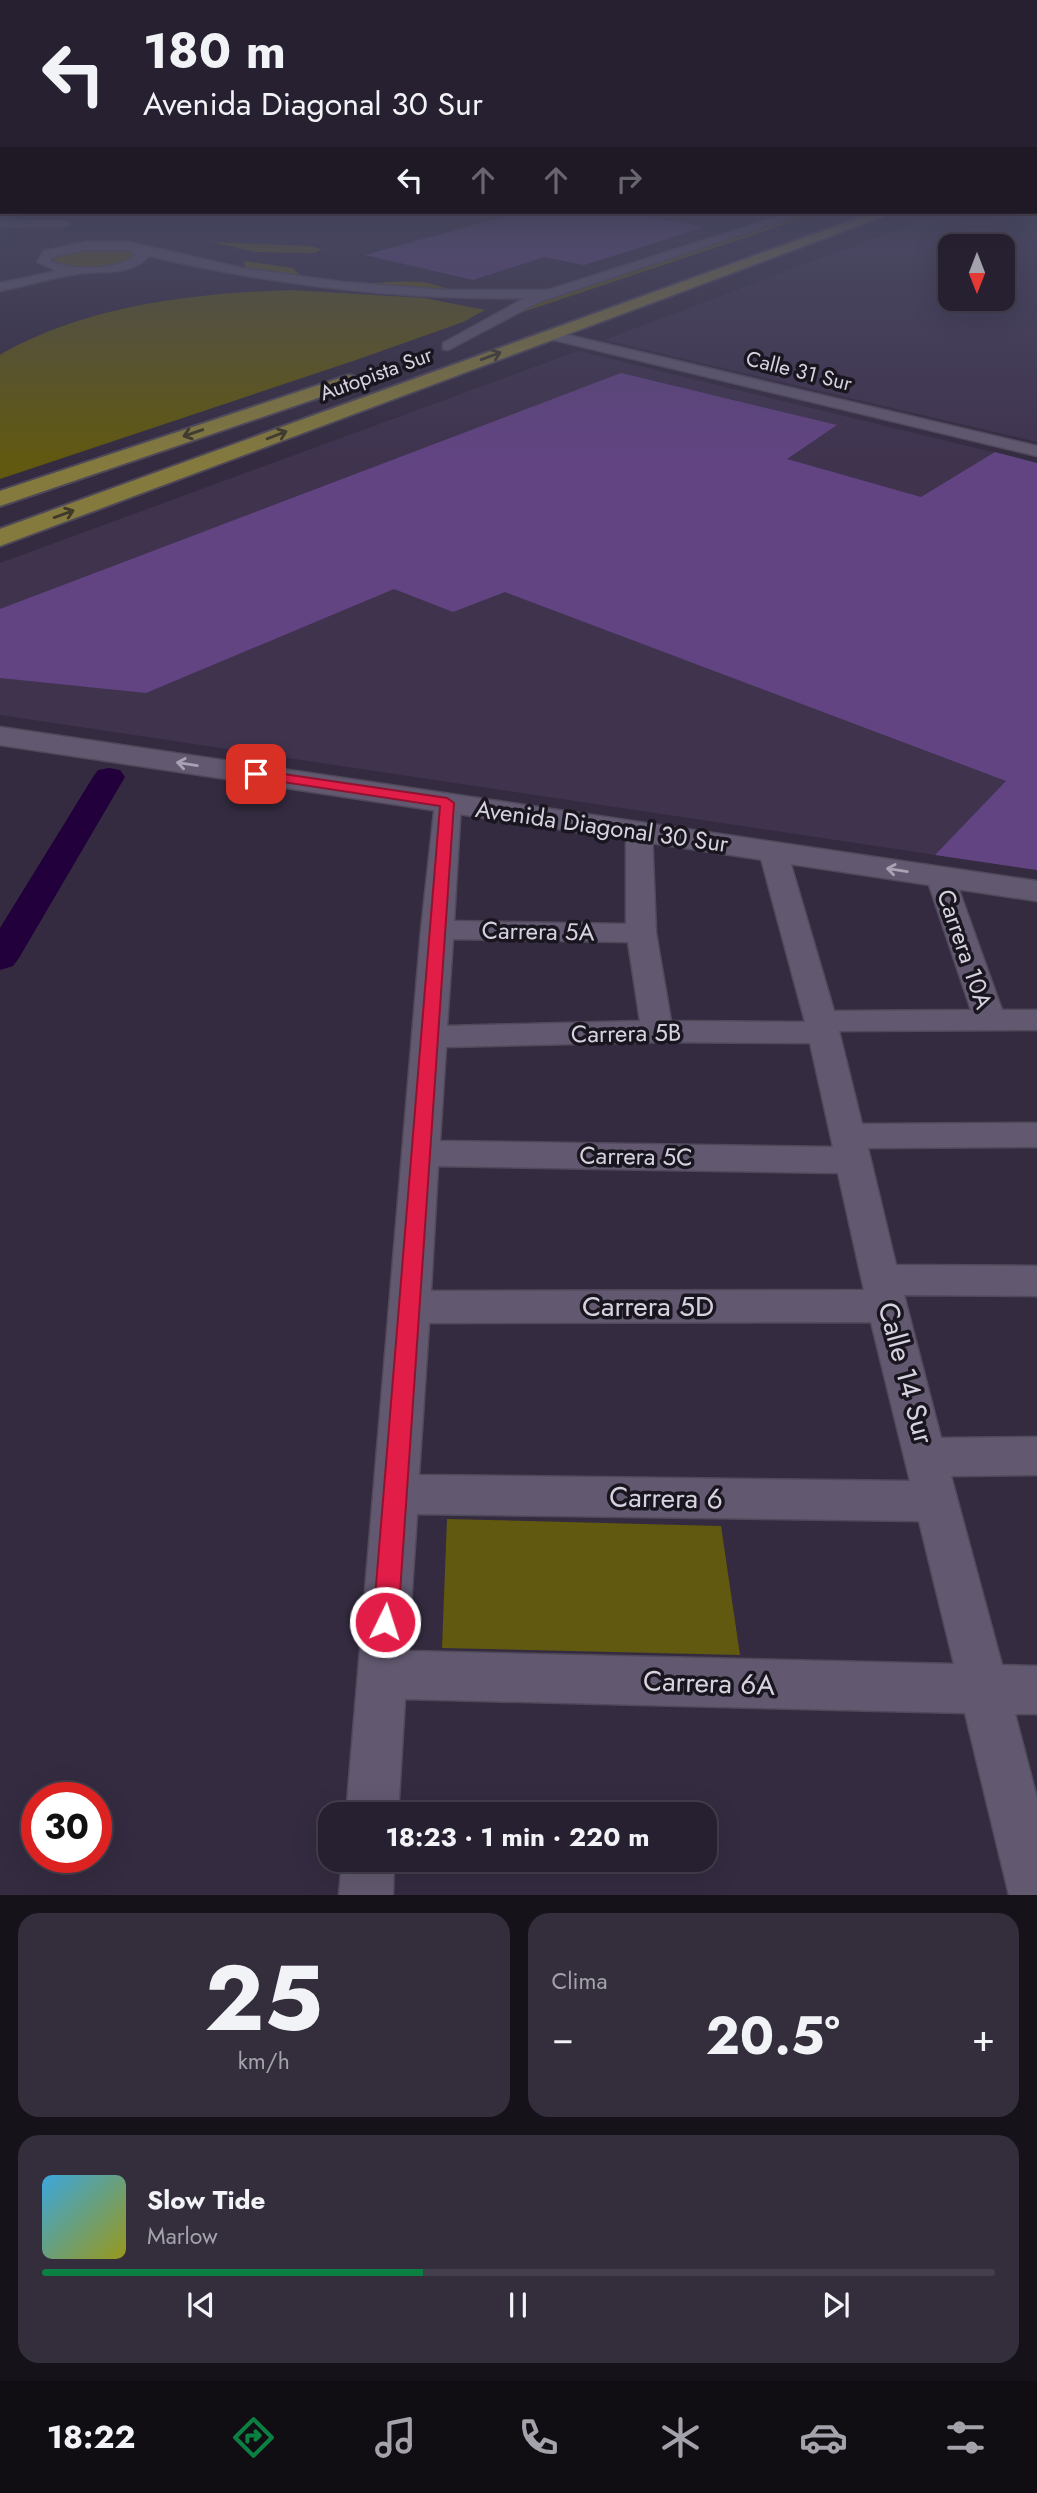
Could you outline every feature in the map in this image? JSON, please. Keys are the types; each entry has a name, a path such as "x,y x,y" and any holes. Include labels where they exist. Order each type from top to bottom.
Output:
{"highway":[{"name":"Autopista Sur","path":"442,348 618,287"},
{"name":"Autopista Sur","path":"0,538 681,287"},
{"name":"Autopista Sur","path":"0,499 371,373"}],"street":[{"path":"348,287 421,293 548,294"},
{"path":"442,348 516,307 568,287"},
{"name":"Calle 31 Sur","path":"551,335 1037,451"},
{"name":"Avenida Diagonal 30 Sur","path":"0,736 1037,891"},
{"path":"373,1802 447,803"},
{"path":"639,831 641,933 657,1031"},
{"name":"Calle 14 Sur","path":"773,851 822,1027 849,1148 1036,1895"},
{"name":"Carrera 10A","path":"940,876 990,1021"},
{"name":"Carrera 5A","path":"436,930 641,933"},
{"name":"Carrera 5B","path":"428,1037 1037,1020"},
{"name":"Carrera 5C","path":"420,1153 849,1148 1037,1135"},
{"name":"Carrera 5D","path":"408,1307 885,1293 1037,1280"},
{"path":"928,1457 1037,1456"},
{"name":"Carrera 6","path":"395,1494 937,1501"},
{"name":"Carrera 6A","path":"382,1674 1037,1690"},
{"path":"366,1895 367,1872"}],"shaded area":[{"path":"374,287 444,287 498,292"},
{"path":"583,287 596,287 520,313 545,300"},
{"path":"744,287 938,287 938,312 1015,312 1015,287 1037,287 1037,442 604,340"},
{"path":"292,290 424,298 485,310 463,322 359,359 0,479 0,355 3,353 71,323 143,305 218,294"},
{"path":"578,351 1037,463 1037,870 0,715 0,563"},
{"path":"447,1519 721,1526 740,1655 442,1648"}],"building":[{"path":"621,373 837,425 787,459 921,497 995,452 1037,463 1037,870 935,855 1006,781 505,592 453,612 394,589 146,693 0,678 0,609"}],"waterway":[{"path":"0,958 109,777"}],"route":[{"path":"256,774 447,803 385,1622"}]}
